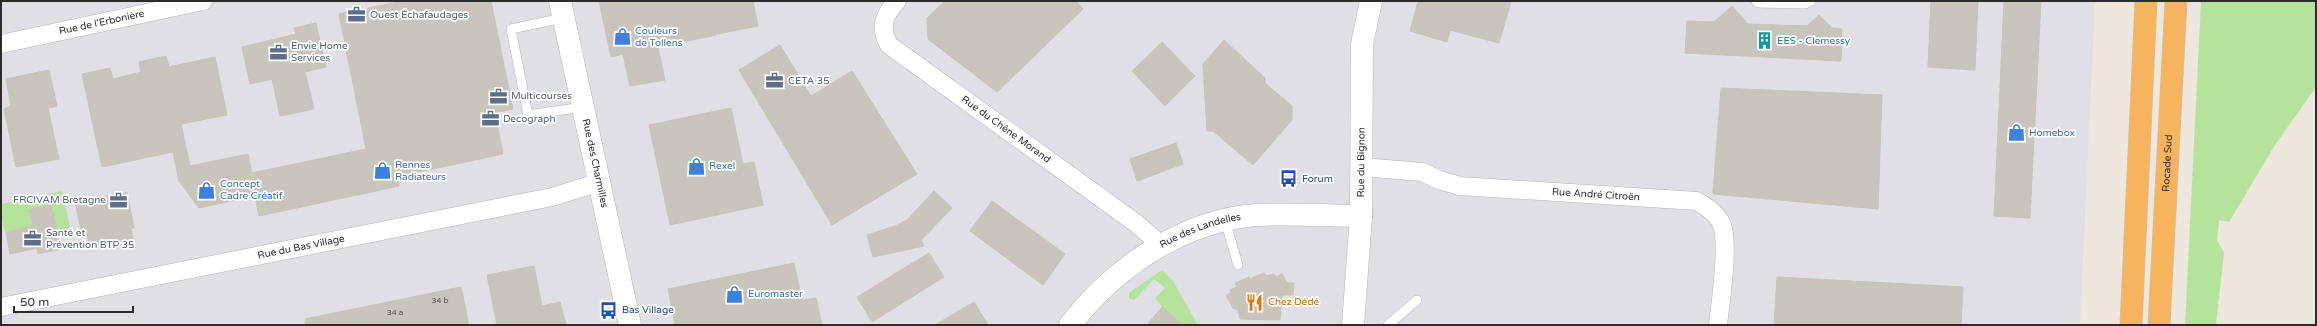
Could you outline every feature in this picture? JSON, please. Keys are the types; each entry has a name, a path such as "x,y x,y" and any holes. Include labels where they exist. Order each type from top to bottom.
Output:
{"highway":[{"path":"2131,325 2146,1"},
{"name":"Rocade Sud","path":"2159,325 2176,1"}],"street":[{"name":"Rue de l'Erbonière","path":"1,44 203,1"},
{"name":"Rue du Chêne Morand","path":"897,1 889,10 882,30 889,45 1137,224 1161,245"},
{"name":"Rue du Bignon","path":"1353,325 1361,216 1362,44 1371,1"},
{"name":"Rue des Charmilles","path":"562,9 600,182 613,253 630,325"},
{"name":"Rue André Citroën","path":"1362,167 1422,172 1439,180 1460,186 1697,201 1712,210 1721,222 1724,239 1724,271 1718,325"},
{"name":"Rue du Bas Village","path":"1,307 552,197 600,182"},
{"name":"Rue des Landelles","path":"1070,325 1091,301 1109,284 1161,245 1201,227 1225,220 1264,215 1361,216"}],"lane":[{"path":"1756,1 1758,3 1805,4 1811,1"},
{"path":"562,9 511,29 528,115 583,107"},
{"path":"1225,220 1238,265"},
{"path":"1388,325 1417,300"}],"shaded area":[{"path":"1,1 2095,1 2080,325 1,325"}],"green space":[{"path":"2201,1 2316,1 2316,87 2275,145 2229,222 2219,220 2217,241 2224,252 2216,325 2185,325"},
{"path":"62,191 71,231 57,233 51,205 29,210 33,226 5,232 1,216 1,204"},
{"path":"1162,270 1173,281 1198,325 1183,325 1162,307 1155,298 1165,288 1154,279 1134,300 1129,298 1129,293"}],"building":[{"path":"403,1 491,1 513,109 495,113 503,154 398,177 399,186 259,216 255,196 199,208 179,181 173,152 102,167 82,74 110,68 113,79 141,72 139,62 166,56 169,67 215,57 227,115 181,124 190,166 248,154 252,173 366,149 339,14"},
{"path":"599,1 753,1 758,26 717,34 715,30 716,35 658,47 665,80 630,86 623,54 611,57"},
{"path":"945,1 1076,1 1083,9 997,92 928,39 927,18"},
{"path":"1418,1 1511,1 1499,43 1450,30 1447,42 1410,31"},
{"path":"1931,1 1978,1 1975,70 1928,67"},
{"path":"2004,1 2041,1 2030,218 1994,216"},
{"name":"EES - Clemessy","path":"1732,6 1748,24 1807,26 1819,15 1832,28 1842,29 1841,61 1685,53 1687,21 1714,22"},
{"path":"316,23 326,67 305,72 314,109 280,116 272,79 250,84 242,47 296,34 294,28"},
{"path":"1224,40 1265,78 1265,83 1292,106 1292,120 1253,165 1213,131 1207,131 1203,64"},
{"path":"1162,42 1195,76 1165,106 1132,71"},
{"path":"780,45 811,96 852,71 917,174 832,225 739,70"},
{"path":"49,70 57,106 48,108 59,159 16,167 4,109 11,106 6,79"},
{"path":"1721,88 1882,95 1878,209 1713,194"},
{"path":"731,108 743,164 754,162 763,205 670,225 649,125"},
{"path":"1176,143 1183,164 1137,181 1130,159"},
{"path":"934,191 952,208 921,240 924,246 873,257 867,235 895,226 907,220"},
{"path":"127,192 134,228 131,228 134,244 116,247 115,243 90,248 87,234 82,235 75,202"},
{"path":"992,201 1065,254 1043,285 970,231"},
{"path":"51,205 61,249 38,254 37,248 10,254 6,232 33,226 29,210"},
{"path":"929,253 944,277 872,322 857,297"},
{"name":"Euromaster","path":"794,263 802,300 816,298 822,325 675,325 668,289"},
{"path":"534,266 542,306 560,302 566,325 497,325 487,275"},
{"name":"Chez Dédé","path":"1264,273 1266,276 1274,274 1276,277 1282,274 1287,283 1294,283 1293,295 1282,295 1280,320 1240,319 1238,310 1233,308 1226,295 1231,293 1230,290 1237,287 1235,283"},
{"path":"1777,277 1963,287 1961,325 1774,325"},
{"path":"461,287 469,325 306,325 305,319"},
{"path":"974,302 988,325 935,325"},
{"path":"1162,307 1183,325 1147,325"}],"place":[{"name":"Ouest Échafaudages","path":"357,15"},
{"name":"Couleurs de Tollens","path":"622,37"},
{"name":"EES - Clemessy","path":"1764,41"},
{"name":"Envie Home Services","path":"278,52"},
{"name":"CETA 35","path":"775,81"},
{"name":"Multicourses","path":"498,96"},
{"name":"Decograph","path":"490,119"},
{"name":"Homebox","path":"2016,133"},
{"name":"Rexel","path":"696,166"},
{"name":"Rennes Radiateurs","path":"382,171"},
{"name":"Forum","path":"1289,179"},
{"name":"Concept Cadre Créatif","path":"207,190"},
{"name":"FRCIVAM Bretagne","path":"119,200"},
{"name":"Santé et Prévention BTP 35","path":"33,239"},
{"name":"Euromaster","path":"735,294"},
{"name":"Chez Dédé","path":"1255,302"},
{"name":"Bas Village","path":"609,310"}]}
